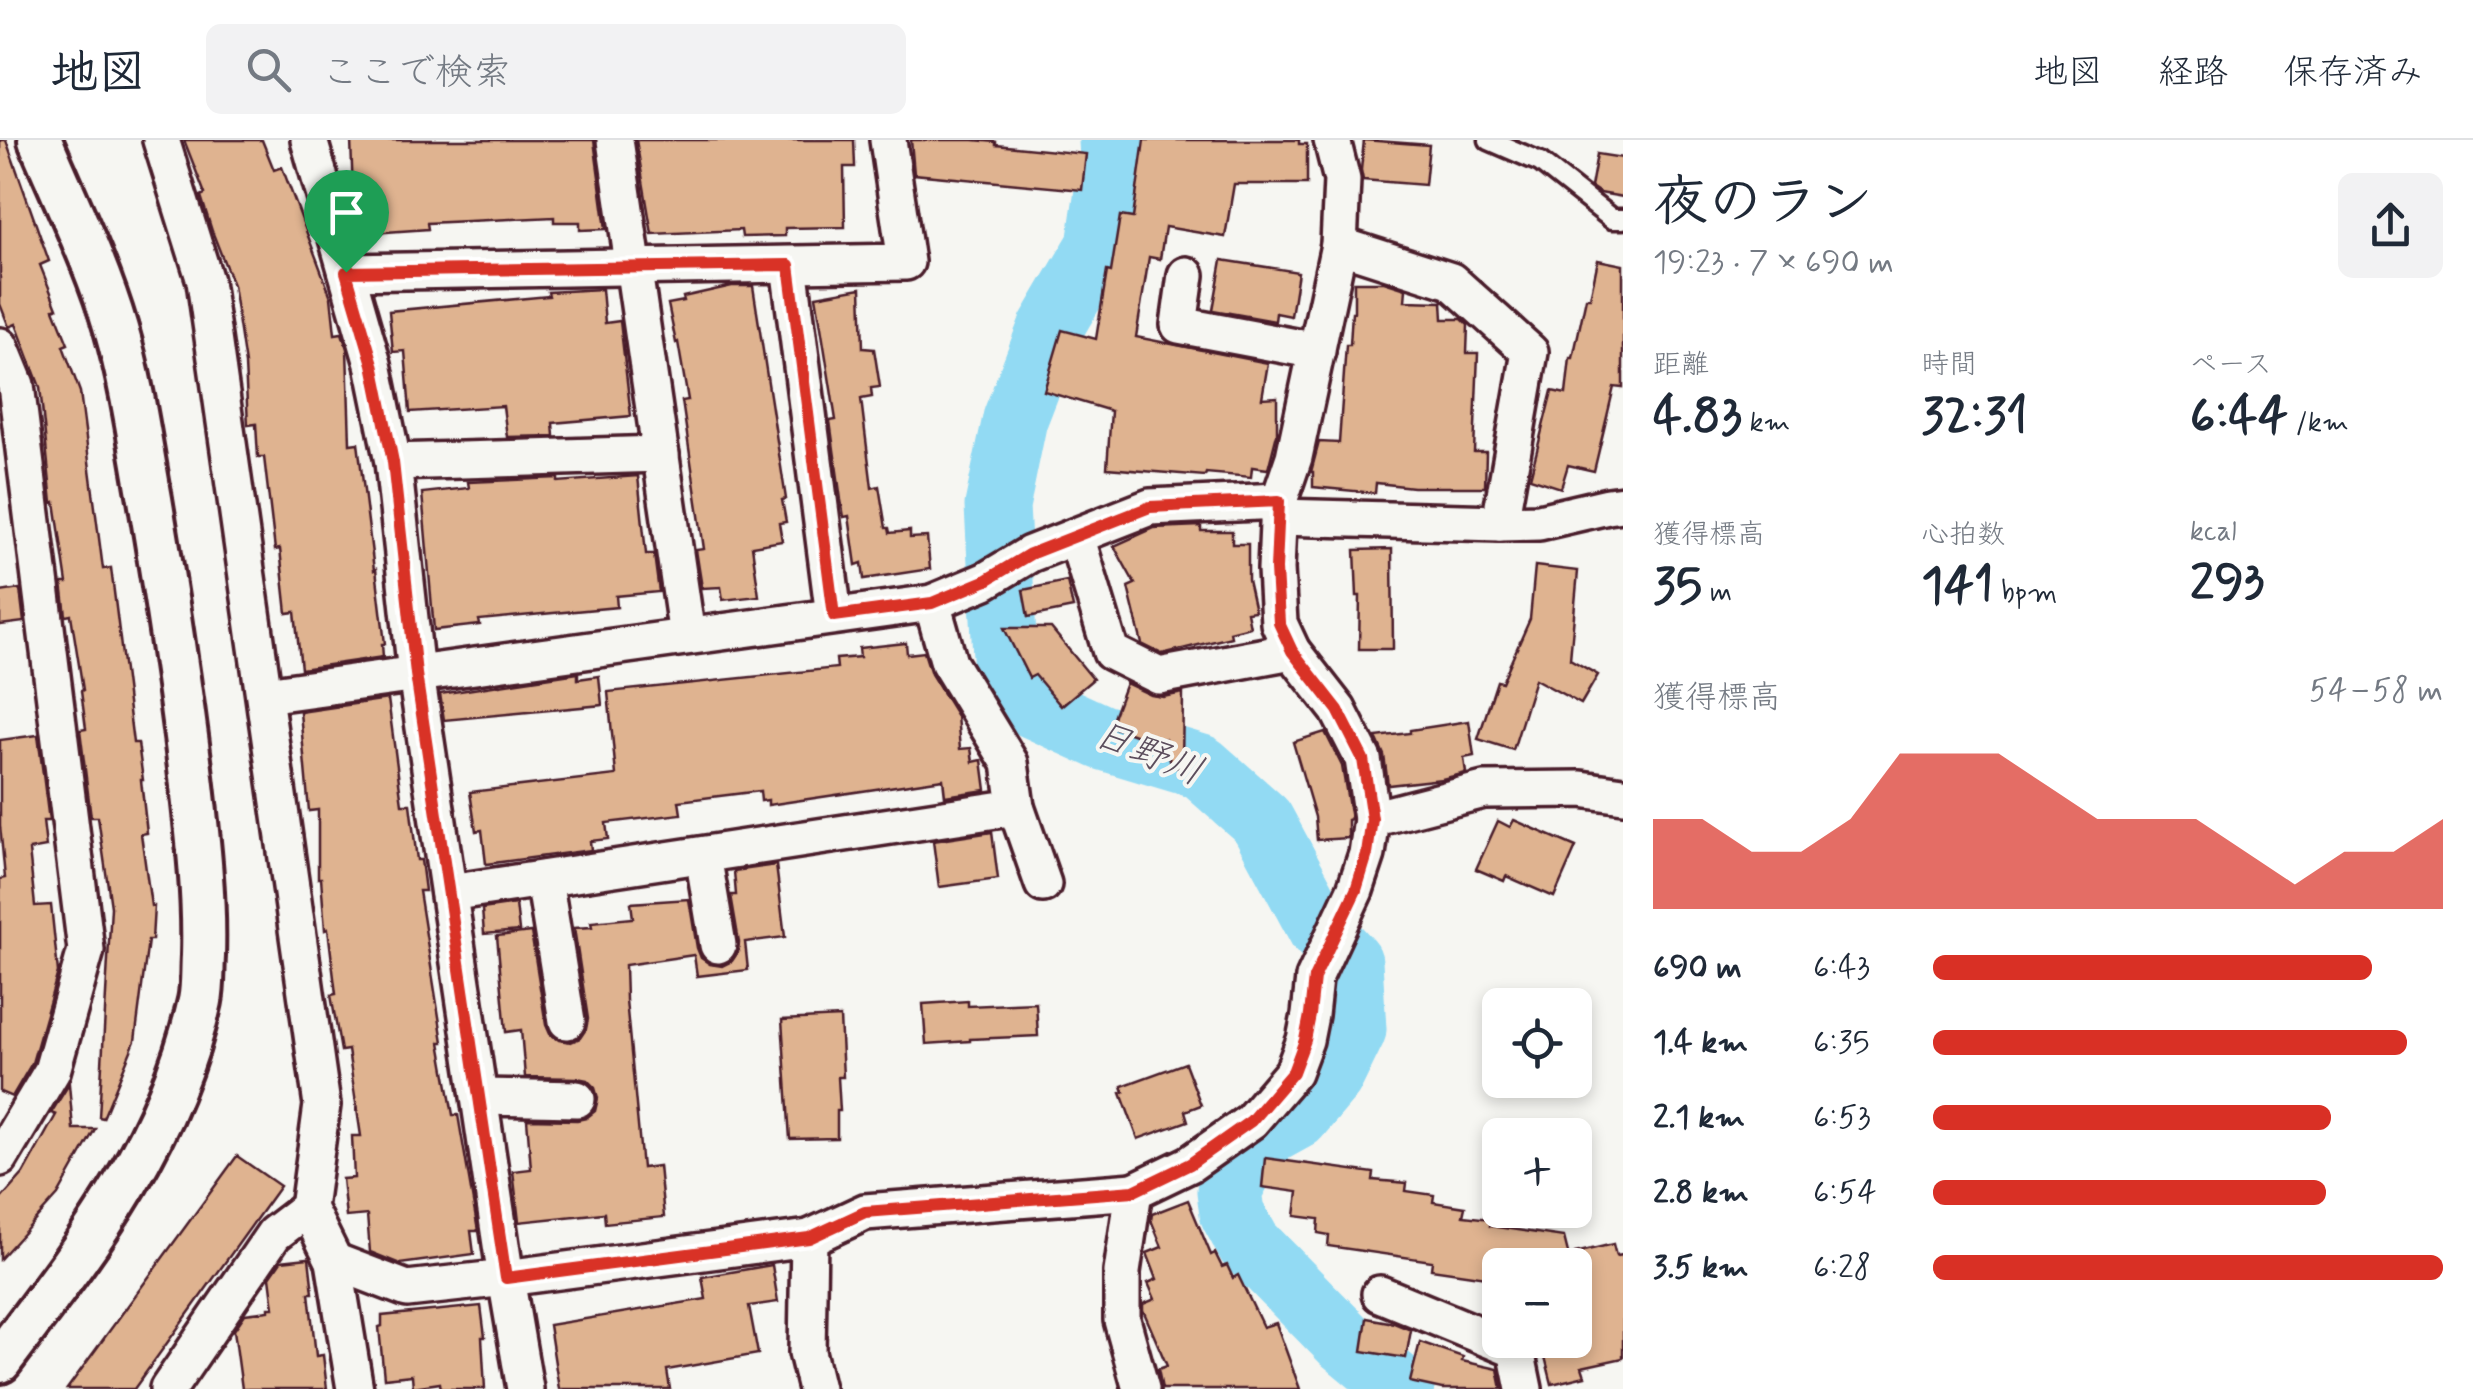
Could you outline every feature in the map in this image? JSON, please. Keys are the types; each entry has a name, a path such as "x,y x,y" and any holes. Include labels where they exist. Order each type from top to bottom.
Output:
{"street":[{"path":"0,1360 90,1242 151,1140 181,1066 201,998 204,918 176,651 138,427 101,282 40,140"},
{"path":"161,140 205,281 322,1104 308,1208 334,1261 354,1389"},
{"path":"309,140 373,364 393,462 416,674 525,1389"},
{"path":"616,140 688,636"},
{"path":"346,272 906,262 888,140"},
{"path":"334,1261 406,1288 809,1238 865,1212 1134,1191 1190,1164 1251,1121 1293,1072 1305,1040 1314,978 1356,890 1372,819 1363,759 1338,710 1292,651 1279,623 1278,509 1294,457 1339,245 1342,180 1332,140"},
{"path":"1339,245 1451,281 1530,352 1500,523"},
{"path":"789,265 834,616"},
{"path":"1186,275 1179,324 1316,351"},
{"path":"0,346 16,385 86,950 52,1071 0,1158"},
{"path":"393,462 661,454"},
{"path":"266,695 932,603 985,581 1030,554 1150,507 1278,509 1500,523 1539,522 1623,504"},
{"path":"1076,536 1111,652 1159,676 1292,651"},
{"path":"932,603 949,662 1010,763 1016,807 1042,884"},
{"path":"1372,819 1484,790 1581,789 1623,795"},
{"path":"449,893 1016,807"},
{"path":"703,855 718,944"},
{"path":"544,879 567,1021"},
{"path":"480,1098 577,1099"},
{"path":"1134,1191 1122,1272 1122,1320 1141,1389"},
{"path":"168,1389 274,1234 308,1208"},
{"path":"809,1238 807,1352 816,1389"},
{"path":"1380,1294 1516,1350 1524,1389"}],"lane":[{"path":"1489,140 1540,162 1612,219 1623,219"}],"building":[{"path":"0,140 6,140 49,261 40,265 57,308 54,309 68,344 63,346 80,392 103,569 111,568 133,743 138,743 143,780 147,833 141,834 154,906 152,940 148,940 135,1041 103,1118 99,1117 111,907 98,817 91,817 80,730 86,729 83,690 71,615 66,616 62,583 67,583 55,502 52,503 40,387 16,324 9,327 0,304"},
{"path":"184,140 262,140 274,170 282,167 331,297 335,334 342,333 347,349 350,444 358,443 385,644 383,657 301,669 295,612 287,613 280,549 275,550 264,457 258,457 256,424 248,425 245,364 233,285"},
{"path":"351,140 594,140 606,229 580,230 580,222 554,222 554,217 427,223 428,229 358,234"},
{"path":"636,140 854,140 855,167 844,167 845,227 785,228 785,236 742,237 741,230 652,234"},
{"path":"911,140 973,140 1086,154 1082,190 914,174"},
{"path":"1144,140 1299,140 1299,144 1307,144 1307,184 1234,184 1225,237 1165,227 1160,259 1149,257 1136,337 1268,363 1262,398 1277,397 1277,434 1268,469 1252,467 1251,477 1107,468 1111,411 1044,391 1062,330 1096,339 1120,216 1133,218"},
{"path":"1364,140 1429,145 1425,185 1363,180"},
{"path":"1597,154 1623,158 1623,197 1600,193 1591,187"},
{"path":"1222,260 1298,272 1291,316 1276,313 1275,321 1213,310"},
{"path":"1598,260 1623,265 1623,388 1614,387 1594,471 1568,465 1561,488 1530,478 1552,391 1566,394 1570,358"},
{"path":"1354,282 1384,282 1406,289 1405,301 1442,302 1443,319 1462,319 1468,325 1467,353 1478,353 1474,452 1486,452 1485,487 1376,483 1375,493 1313,487 1311,472 1319,442 1339,443"},
{"path":"732,286 753,286 786,499 782,500 786,522 779,523 782,541 752,546 759,596 723,600 721,587 702,588 696,550 704,549 682,401 688,400 668,304"},
{"path":"861,288 863,348 874,349 880,387 871,388 872,397 861,399 872,488 879,486 890,533 910,531 910,538 927,537 930,569 864,579 862,563 856,565 849,516 844,517 841,500 830,421 836,420 816,296"},
{"path":"602,289 605,323 620,321 631,416 553,423 554,436 507,437 503,406 410,412 405,351 393,352 389,311"},
{"path":"638,476 646,554 654,554 659,592 616,596 617,607 479,620 480,625 434,630 422,493 469,488 468,482 558,478 558,482"},
{"path":"1201,526 1201,531 1232,531 1232,544 1248,544 1248,580 1255,611 1247,612 1250,627 1230,632 1231,637 1162,654 1142,644 1128,587 1135,584 1114,546 1154,528"},
{"path":"1392,549 1393,649 1359,649 1360,596 1355,550"},
{"path":"1535,566 1578,571 1570,659 1598,675 1581,704 1535,679 1513,750 1478,739 1497,681 1502,682 1530,619"},
{"path":"1067,581 1073,608 1028,617 1023,590"},
{"path":"20,589 24,622 0,625 0,592"},
{"path":"1004,628 1051,628 1093,679 1061,706 1035,675 1029,678"},
{"path":"906,643 907,654 924,652 931,674 957,716 960,749 971,748 973,762 982,760 986,790 945,796 943,779 768,805 768,800 761,801 760,791 679,801 681,814 606,823 608,839 590,841 591,850 486,864 482,830 476,831 470,792 616,775 608,692 837,668 836,659 860,657 859,648"},
{"path":"578,673 578,679 599,676 602,705 444,720 440,694"},
{"path":"1126,683 1151,695 1183,693 1182,767 1172,768 1165,739 1146,739 1110,726"},
{"path":"388,699 402,804 410,804 417,860 421,860 425,891 419,891 440,1042 453,1115 458,1115 478,1231 471,1231 474,1254 400,1264 370,1252 367,1215 346,1217 342,1179 354,1178 352,1136 361,1136 348,1050 341,1051 331,995 336,994 318,878 318,810 309,811 300,712"},
{"path":"1469,721 1474,756 1464,758 1466,773 1388,785 1384,755 1376,737"},
{"path":"1325,732 1342,766 1351,819 1348,838 1317,840 1315,817 1293,742"},
{"path":"38,735 49,821 43,821 46,847 29,850 35,906 51,905 58,972 32,1063 12,1097 0,1092 0,879 5,878 0,825 0,740"},
{"path":"1514,820 1576,847 1554,897 1506,876 1504,881 1476,869 1498,821 1510,827"},
{"path":"992,832 998,879 939,887 933,841"},
{"path":"776,865 785,937 745,942 748,970 697,976 694,955 625,965 642,1168 659,1166 664,1217 605,1223 604,1213 519,1222 513,1171 531,1169 527,1119 586,1118 595,1111 598,1098 587,1080 525,1077 521,1030 506,1032 497,936 531,932 546,1025 550,1034 571,1042 580,1038 588,1019 574,928 592,927 591,922 633,918 631,903 689,899 701,958 722,966 738,952 731,895 736,895 734,871"},
{"path":"516,904 519,931 484,934 482,909"},
{"path":"968,1001 968,1006 1036,1003 1038,1036 926,1044 923,1004"},
{"path":"840,1017 843,1077 838,1077 837,1138 790,1139 782,1020"},
{"path":"1185,1063 1201,1105 1185,1111 1188,1121 1138,1139 1122,1086"},
{"path":"69,1084 73,1129 95,1129 58,1195 0,1259 0,1200 23,1174"},
{"path":"237,1156 280,1186 134,1389 67,1389"},
{"path":"1265,1158 1374,1173 1373,1180 1407,1183 1406,1191 1434,1195 1433,1202 1465,1207 1463,1216 1482,1218 1482,1228 1564,1237 1567,1248 1482,1248 1482,1276 1431,1269 1432,1261 1328,1246 1329,1235 1318,1233 1319,1219 1295,1216 1298,1192 1262,1187"},
{"path":"1188,1200 1211,1255 1215,1253 1222,1267 1227,1265 1233,1278 1238,1275 1263,1327 1276,1323 1300,1389 1162,1389 1158,1369 1167,1366 1143,1310 1143,1304 1155,1299 1148,1283 1157,1279 1147,1253 1162,1247 1151,1220 1152,1214"},
{"path":"1613,1244 1616,1256 1623,1255 1623,1358 1582,1367 1585,1376 1552,1384 1545,1358 1592,1358 1592,1249"},
{"path":"309,1258 316,1356 323,1355 327,1389 242,1389 234,1330 245,1314 274,1308 270,1277 281,1261"},
{"path":"772,1265 778,1302 749,1306 758,1354 667,1370 670,1389 559,1389 549,1325 706,1299 702,1277"},
{"path":"481,1306 485,1389 441,1389 440,1383 413,1387 412,1375 384,1378 379,1327 382,1316"},
{"path":"1367,1318 1411,1330 1406,1358 1362,1351"},
{"path":"1420,1342 1463,1357 1462,1361 1498,1369 1502,1389 1442,1389 1410,1382"}],"waterway":[{"name":"日野川","path":"1111,140 1099,246 1050,329 1015,419 997,506 1006,675 1033,706 1101,737 1201,767 1262,821 1320,929 1350,962 1354,1030 1331,1077 1297,1117 1268,1133 1245,1161 1229,1191 1232,1213 1249,1244 1343,1340 1402,1389"}],"route":[{"path":"789,265 834,616 932,603 985,581 1030,554 1150,507 1279,501 1279,623 1292,651 1338,710 1363,759 1372,819 1356,890 1314,978 1305,1040 1293,1072 1251,1121 1190,1164 1134,1191 865,1212 809,1238 506,1278 416,674 393,462 373,364 346,272 789,265"}]}
